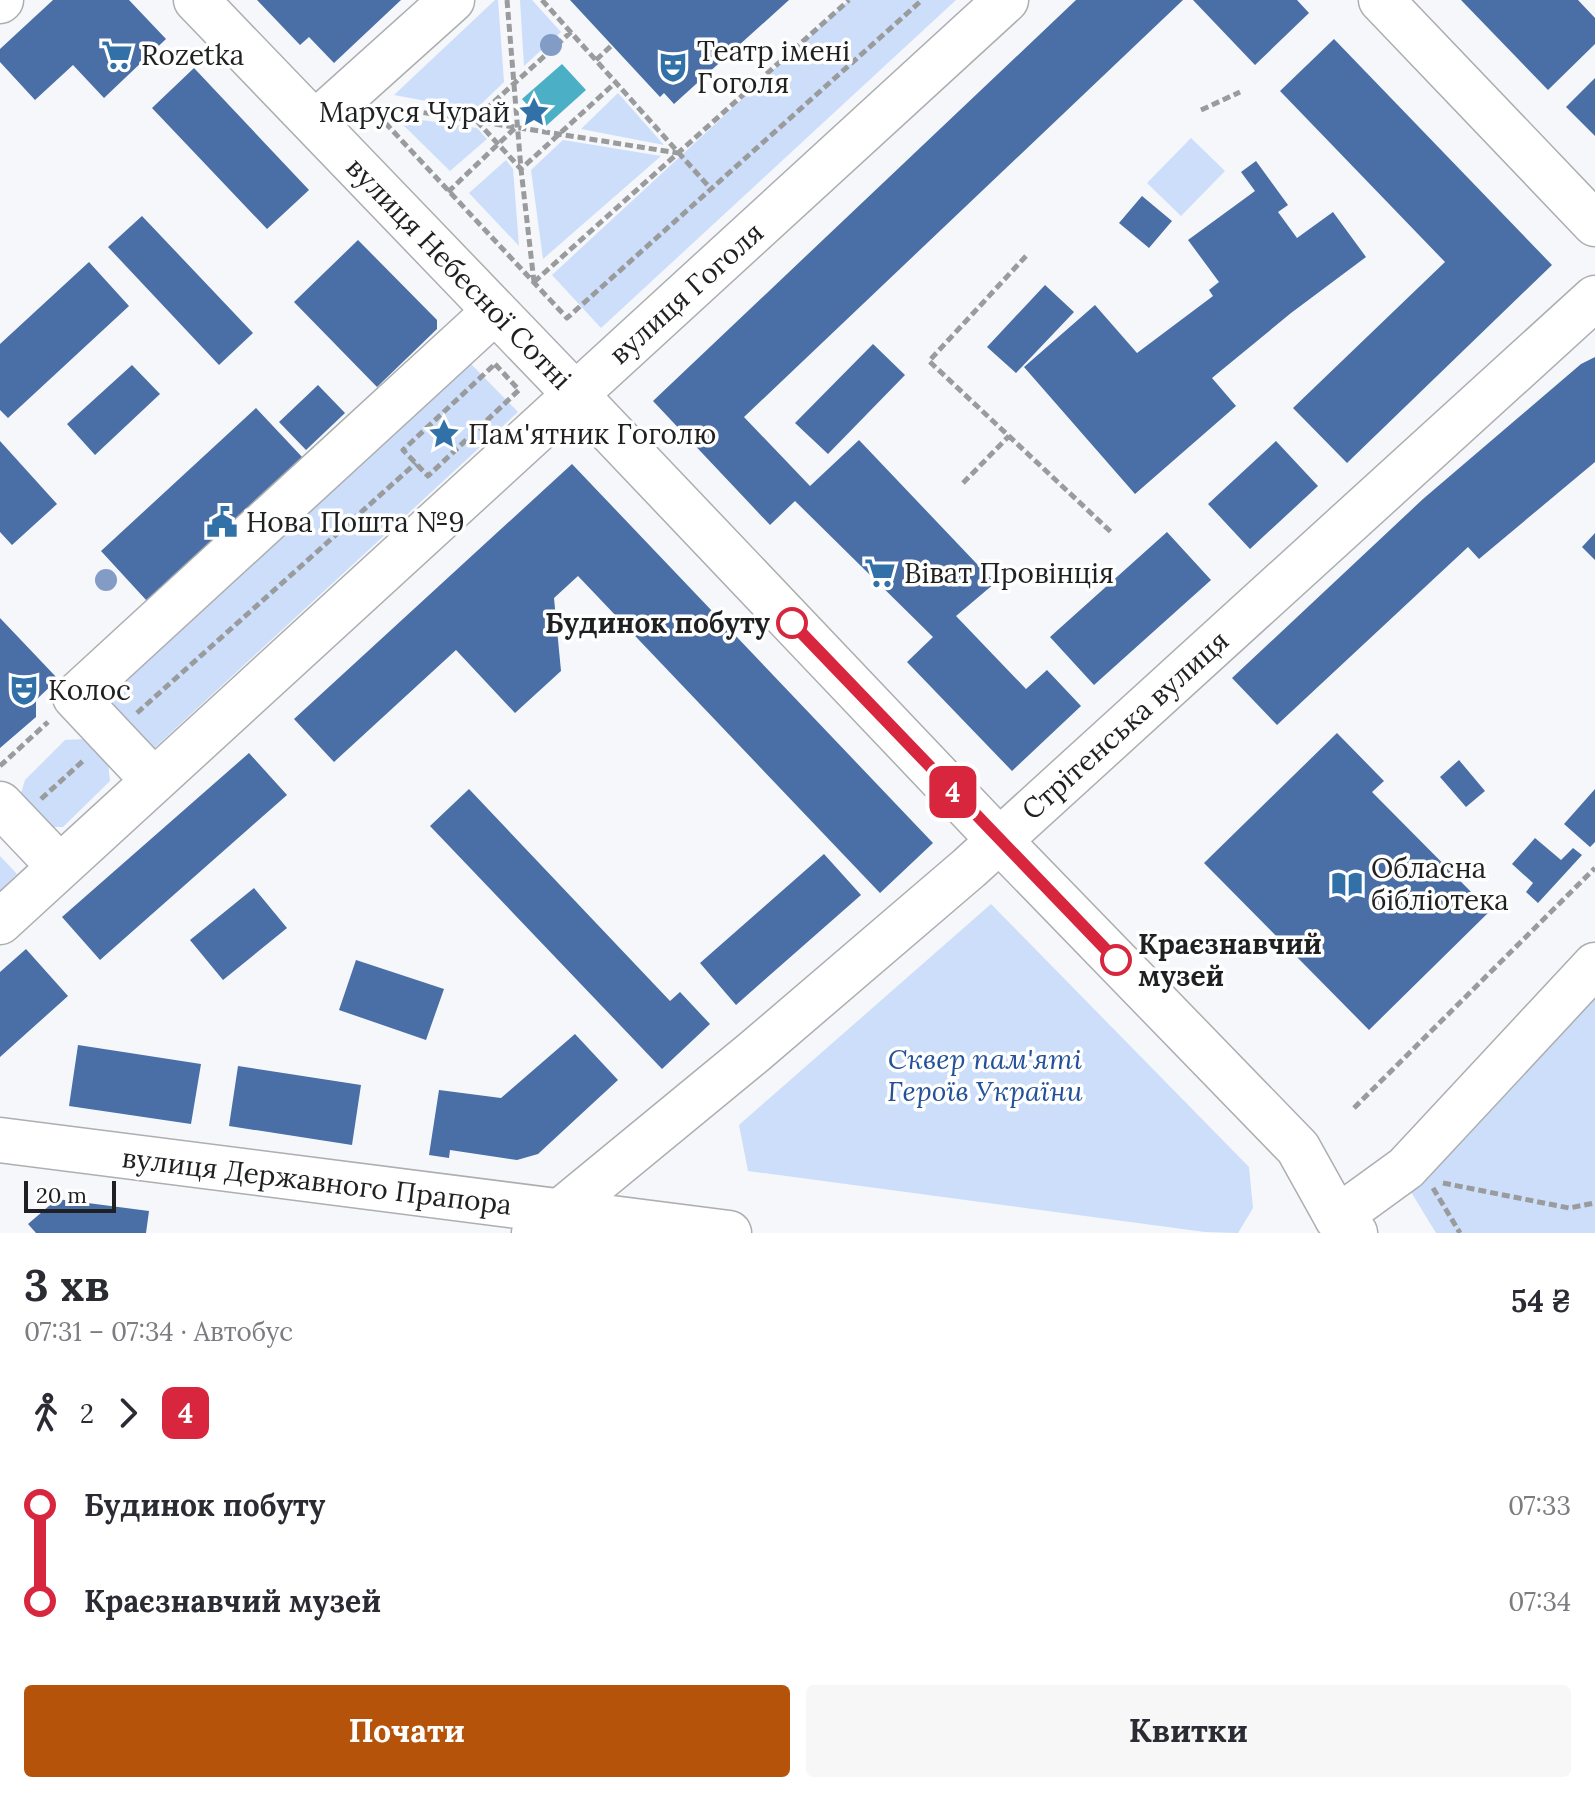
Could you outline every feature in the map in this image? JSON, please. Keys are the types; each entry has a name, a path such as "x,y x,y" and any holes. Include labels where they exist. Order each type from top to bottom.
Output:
{"street":[{"name":"вулиця Небесної Сотні","path":"196,0 998,839 1298,1148 1343,1228"},
{"path":"315,123 452,0"},
{"name":"вулиця Гоголя","path":"0,922 1006,0"},
{"path":"1381,0 1595,224"},
{"name":"Стрітенська вулиця","path":"546,1222 743,1062 969,868 1595,298"},
{"path":"154,781 75,697 494,312"},
{"path":"8,812 60,867"},
{"path":"1343,1228 1406,1168 1595,965"},
{"name":"вулиця Державного Прапора","path":"0,1140 546,1222 729,1233"}],"path":[{"path":"507,0 534,282"},
{"path":"542,0 711,189"},
{"path":"534,282 849,0"},
{"path":"367,104 567,318 922,0"},
{"path":"475,119 571,32"},
{"path":"596,60 612,45"},
{"path":"521,169 616,82"},
{"path":"1201,110 1240,92"},
{"path":"383,106 678,153"},
{"path":"475,119 521,169"},
{"path":"448,192 517,126"},
{"path":"1026,256 929,361 1111,532"},
{"path":"495,364 519,390 428,476 416,463 403,450 495,364"},
{"path":"963,483 1009,436"},
{"path":"8,812 112,736 416,463"},
{"path":"0,766 75,697"},
{"path":"1354,1108 1595,868"},
{"path":"1460,1233 1428,1181 1569,1208 1595,1203"}],"green space":[{"path":"498,0 504,82 475,110 394,95"},
{"path":"520,0 532,0 561,32 524,66"},
{"path":"849,0 956,0 601,328 552,275"},
{"path":"618,93 664,145 581,129"},
{"path":"394,116 477,128 487,139 450,171"},
{"path":"1191,138 1225,171 1181,216 1147,183"},
{"path":"563,140 661,156 543,259 531,170"},
{"path":"506,160 513,169 519,246 469,193"},
{"path":"468,361 518,412 151,751 102,697"},
{"path":"85,739 108,763 110,781 63,827 44,827 19,800 25,780 65,740"},
{"path":"0,856 17,874 0,890"},
{"name":"Сквер пам'яті Героїв України","path":"991,904 1249,1167 1253,1208 1238,1233 1205,1232 748,1171 739,1125"},
{"path":"1595,992 1595,1233 1436,1233 1408,1187"}],"water":[{"path":"562,64 586,90 546,126 522,99"}],"building":[{"path":"53,0 129,0 166,39 104,98 73,65 35,100 0,62 0,49"},
{"path":"257,0 401,0 334,63 309,37 300,45"},
{"name":"Театр імені Гоголя","path":"570,0 789,0 674,104 664,93 660,97"},
{"path":"1076,0 1183,0 744,417 810,486 859,440 995,583 956,616 1026,689 1047,670 1081,706 1012,771 907,662 933,637 795,501 770,525 653,401"},
{"path":"1193,0 1297,0 1309,13 1255,65"},
{"path":"1461,0 1578,0 1595,18 1595,44 1548,90"},
{"path":"1334,39 1552,265 1347,463 1293,408 1445,262 1280,91"},
{"path":"194,68 309,190 267,229 152,108"},
{"path":"1595,78 1595,136 1566,107"},
{"path":"1256,161 1288,205 1278,212 1297,238 1333,212 1366,257 1212,378 1236,406 1135,494 1024,367 1095,305 1137,353 1213,296 1209,290 1219,282 1188,240 1255,191 1241,172"},
{"path":"1142,196 1172,221 1149,248 1119,223"},
{"path":"142,216 253,333 219,365 108,247"},
{"path":"358,240 437,320 437,329 377,387 294,302"},
{"path":"89,262 129,306 8,418 0,410 0,344"},
{"path":"1045,285 1074,312 1016,373 987,347"},
{"path":"873,344 905,375 828,454 795,423"},
{"path":"1595,357 1595,462 1479,559 1468,547 1277,725 1232,678 1423,499 1581,364"},
{"path":"132,365 160,394 95,455 67,424"},
{"path":"318,385 345,413 306,450 279,422"},
{"path":"256,408 303,458 147,601 101,551"},
{"path":"0,441 57,504 12,545 0,532"},
{"path":"1276,441 1318,486 1250,549 1208,504"},
{"path":"572,464 933,843 880,893 578,576 554,598 561,671 515,713 456,650 334,762 294,719"},
{"path":"1167,532 1211,580 1094,685 1050,637"},
{"path":"1595,533 1595,560 1582,547"},
{"name":"Колос","path":"0,618 58,679 36,700 36,717 0,748"},
{"path":"1337,733 1384,781 1372,792 1490,911 1369,1030 1204,863"},
{"path":"249,753 287,795 100,960 62,917"},
{"path":"1459,760 1485,791 1466,807 1440,777"},
{"path":"469,789 670,1001 680,992 710,1024 662,1069 430,826"},
{"path":"1595,789 1595,842 1590,847 1564,824"},
{"path":"1535,838 1561,860 1573,848 1582,855 1538,903 1526,892 1533,883 1512,864"},
{"path":"824,854 861,895 736,1005 700,963"},
{"path":"254,888 287,928 223,980 190,940"},
{"path":"26,949 68,996 0,1057 0,972"},
{"path":"356,960 444,989 426,1040 339,1010"},
{"path":"575,1034 618,1080 538,1154 517,1160 450,1150 449,1158 429,1155 439,1090 501,1098"},
{"path":"78,1045 201,1064 191,1124 69,1106"},
{"path":"238,1066 361,1085 352,1145 229,1126"},
{"path":"57,1199 149,1211 146,1233 36,1233 28,1224"}],"bus line":[{"name":"4","path":"792,623 1116,960"}],"place":[{"name":"Rozetka","path":"117,55"},
{"name":"Театр імені Гоголя","path":"673,67"},
{"name":"Маруся Чурай","path":"534,112"},
{"name":"Пам'ятник Гоголю","path":"444,434"},
{"name":"Нова Пошта №9","path":"222,522"},
{"name":"Віват Провінція","path":"880,573"},
{"name":"Будинок побуту","path":"792,623"},
{"name":"Колос","path":"24,690"},
{"name":"Обласна бібліотека","path":"1347,884"},
{"name":"Краєзнавчий музей","path":"1116,960"}]}
